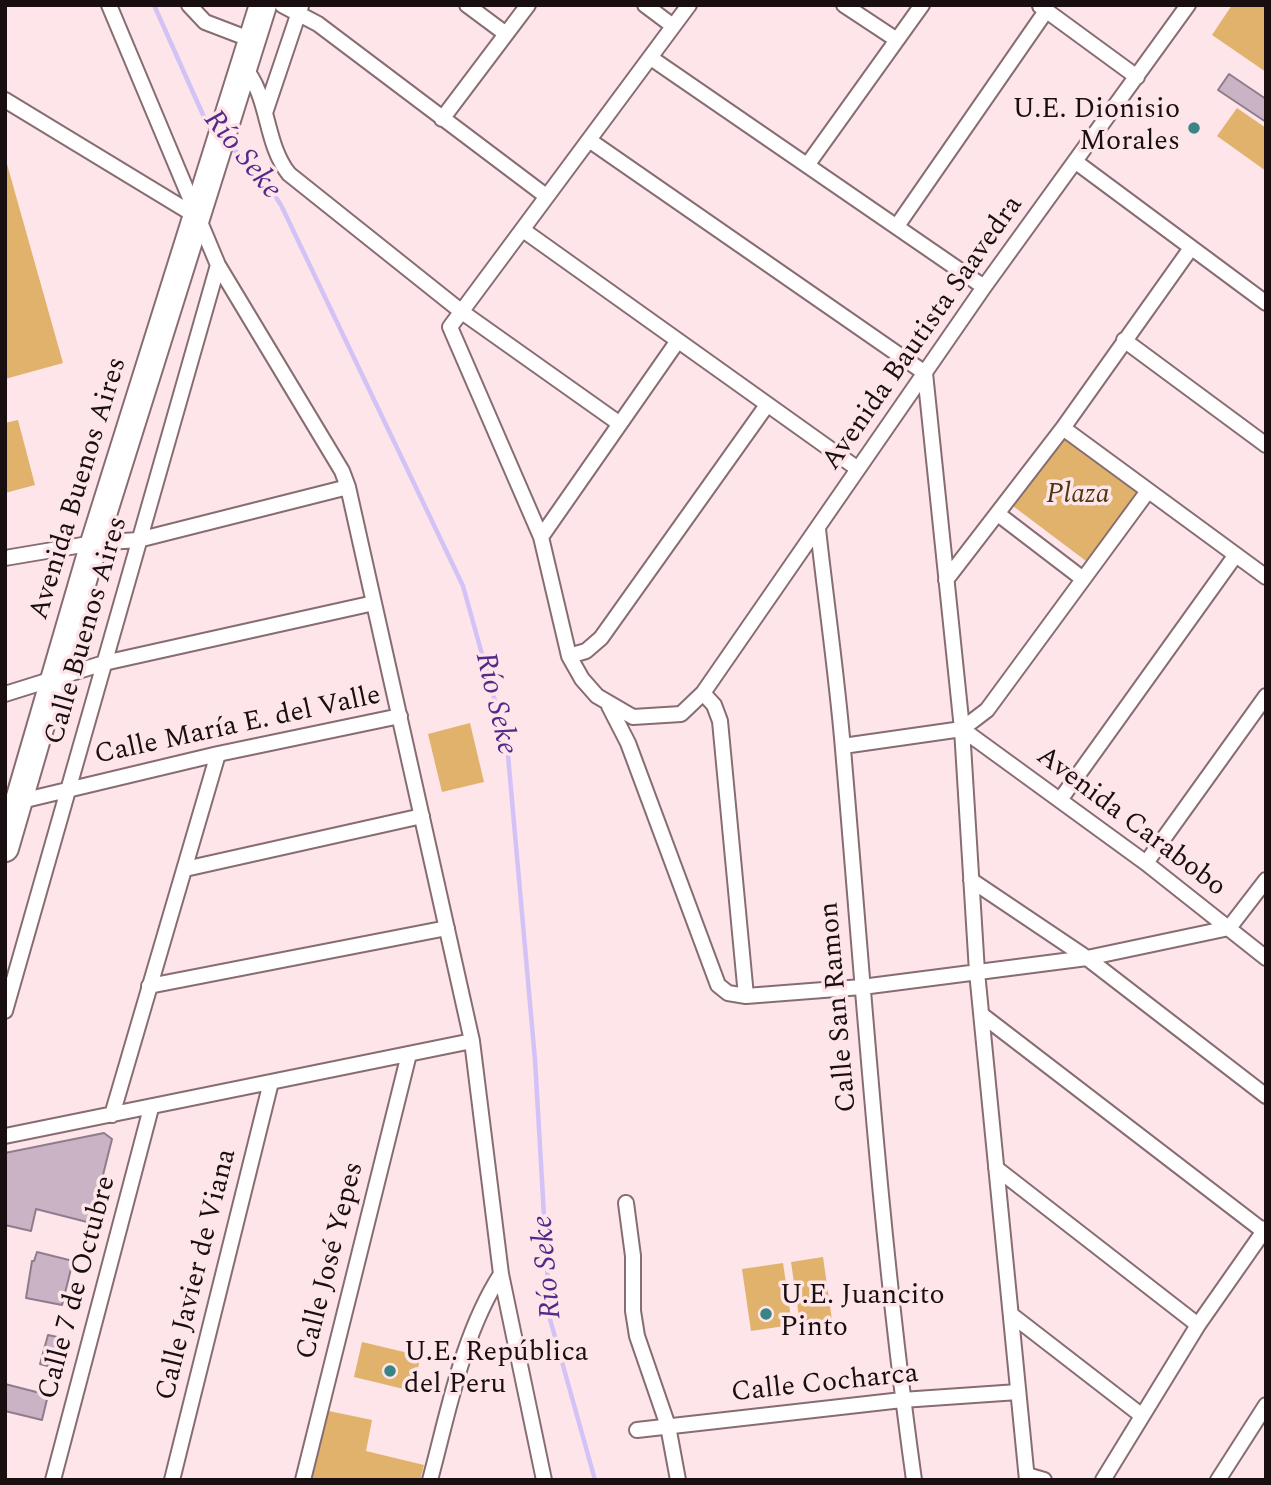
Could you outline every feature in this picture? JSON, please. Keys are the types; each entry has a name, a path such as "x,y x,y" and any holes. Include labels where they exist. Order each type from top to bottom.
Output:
{"highway":[{"path":"240,76 263,5"},
{"name":"Avenida Buenos Aires","path":"5,848 12,802 57,676 94,543 240,76"}],"street":[{"path":"109,5 158,115 196,216 218,265 342,471 348,487 472,1041 501,1274 544,1480"},
{"path":"189,5 205,22 251,40"},
{"path":"282,5 300,10 546,196"},
{"path":"467,5 506,34"},
{"path":"442,119 528,5"},
{"path":"645,5 673,26"},
{"path":"689,5 450,327 541,537 569,656 582,679 608,704 628,743 718,985 728,993 746,996 862,987 1087,958 1229,928 1266,880"},
{"path":"844,5 897,40"},
{"path":"808,164 922,5"},
{"name":"Avenida Bautista Saavedra","path":"608,704 633,717 668,718 681,714 703,693 984,287 1188,5"},
{"path":"897,226 1043,8 1137,78"},
{"path":"265,114 300,10"},
{"path":"651,58 984,287"},
{"path":"240,76 256,80 279,162 289,174 462,312 620,424"},
{"path":"5,100 196,216"},
{"path":"589,140 925,373 962,729 977,972 1027,1477 1044,1480"},
{"path":"1076,162 1266,303"},
{"path":"523,230 858,469"},
{"path":"946,580 1063,428 1191,247"},
{"name":"Calle Buenos Aires","path":"5,1011 218,265"},
{"path":"1124,340 1266,445"},
{"path":"541,537 677,342"},
{"path":"569,656 586,651 601,638 768,405"},
{"path":"1063,428 1266,577"},
{"path":"5,558 94,543 138,540 348,487"},
{"path":"843,746 962,729 987,710 1148,491"},
{"path":"998,514 1083,579"},
{"name":"Calle San Ramon","path":"818,529 843,746 862,987 902,1400 914,1480"},
{"path":"1060,800 1235,556"},
{"path":"5,694 104,663 374,603"},
{"path":"703,693 713,705 720,721 746,996"},
{"path":"1146,863 1264,700"},
{"name":"Calle María E. del Valle","path":"12,802 218,754 400,716"},
{"name":"Avenida Carabobo","path":"962,729 1146,863 1266,958"},
{"path":"112,1115 218,754"},
{"path":"185,869 422,817"},
{"path":"971,880 1087,958 1266,1096"},
{"path":"149,986 447,928"},
{"path":"982,1015 1265,1231 1198,1325 1103,1480"},
{"path":"5,1136 472,1041"},
{"name":"Calle José Yepes","path":"303,1480 409,1054"},
{"name":"Calle Javier de Viana","path":"172,1480 271,1082"},
{"name":"Calle 7 de Octubre","path":"53,1480 151,1108"},
{"path":"996,1168 1198,1325"},
{"path":"626,1203 633,1256 633,1311 637,1336 668,1426 678,1480"},
{"path":"430,1480 471,1332 482,1304 501,1274"},
{"path":"1013,1317 1141,1415"},
{"name":"Calle Cocharca","path":"637,1430 902,1400 1018,1392"},
{"path":"1218,1480 1266,1405"}],"green space":[{"path":"1232,5 1266,5 1266,72 1212,35"},
{"path":"1237,108 1266,128 1266,171 1217,136"},
{"path":"5,157 63,363 5,379"},
{"path":"18,420 35,485 5,493 5,423"},
{"name":"Plaza","path":"1071,431 1143,488 1086,561 1013,506"},
{"path":"470,723 484,782 442,792 428,734"},
{"path":"823,1257 832,1320 800,1324 791,1262"},
{"path":"783,1263 792,1325 751,1331 742,1269"},
{"path":"362,1342 421,1356 412,1391 354,1377"},
{"path":"324,1410 372,1420 366,1451 424,1465 420,1480 308,1480"}],"building":[{"path":"1229,74 1266,99 1266,122 1218,90"},
{"path":"104,1133 112,1139 91,1223 36,1209 31,1231 5,1225 5,1153"},
{"path":"37,1252 73,1261 62,1305 26,1298 32,1261"},
{"path":"48,1335 62,1338 55,1368 40,1364"},
{"path":"5,1384 48,1395 42,1420 5,1411"}],"waterway":[{"name":"Río Seke","path":"154,5 208,126 215,132"},
{"name":"Río Seke","path":"229,145 261,175 281,205 463,586 507,744 535,1060 550,1319 595,1480"}],"place":[{"name":"U.E. Dionisio Morales","path":"1194,128"},
{"name":"U.E. Juancito Pinto","path":"766,1314"},
{"name":"U.E. República del Peru","path":"390,1371"}]}
